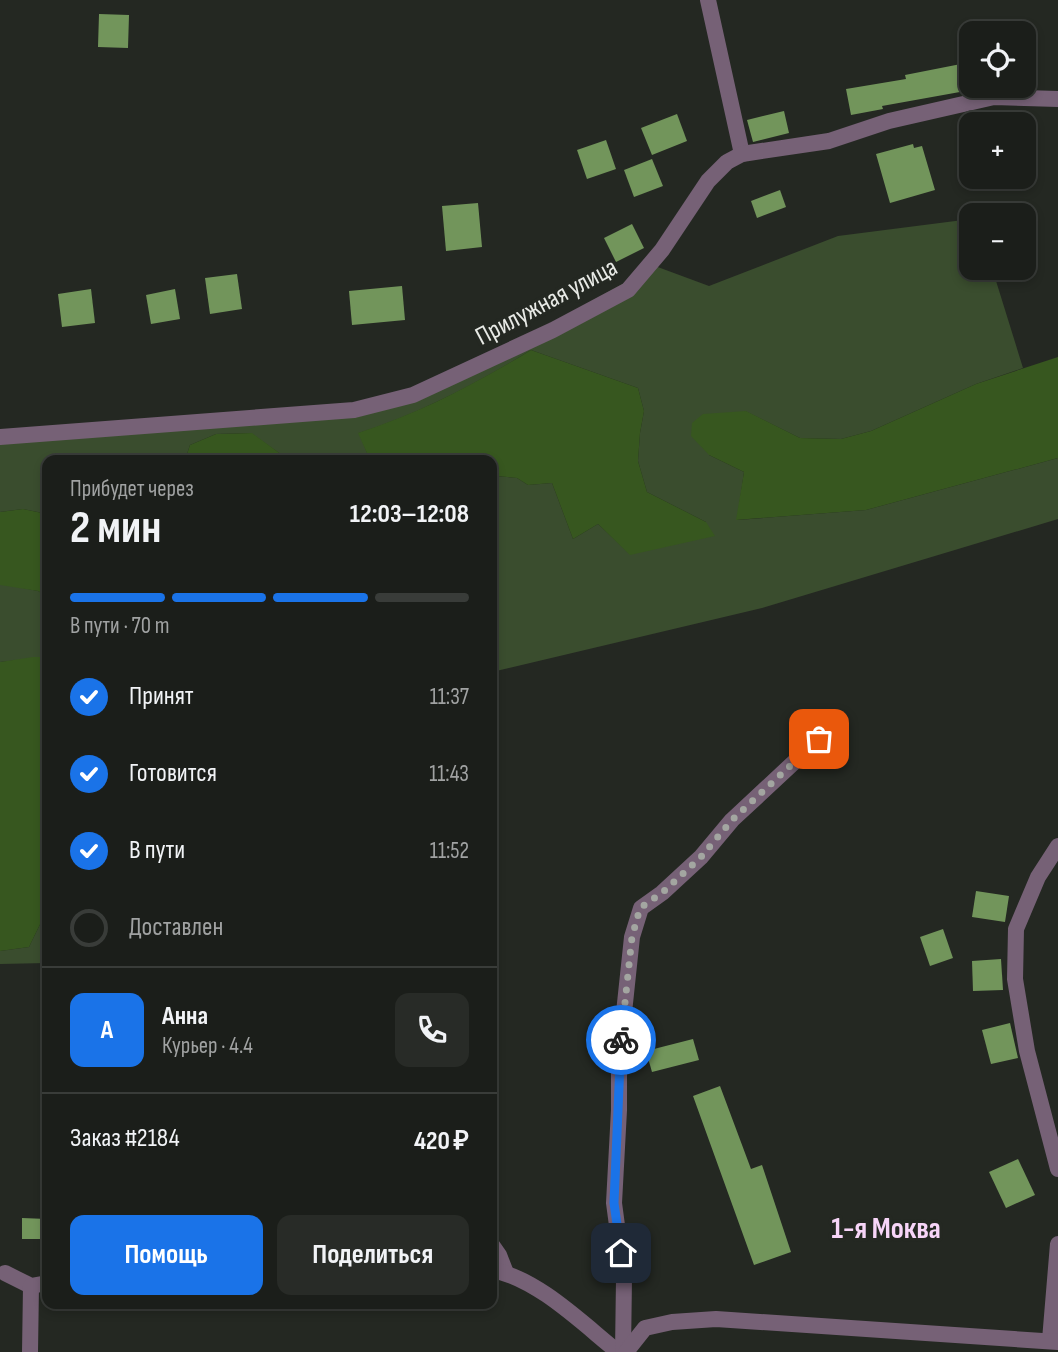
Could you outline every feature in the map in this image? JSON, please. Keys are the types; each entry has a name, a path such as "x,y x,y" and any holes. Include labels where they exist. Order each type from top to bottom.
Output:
{"street":[{"path":"708,0 742,154"},
{"name":"Прилужная улица","path":"0,437 354,410 413,395 554,330 628,290 662,250 708,181 727,162 742,154 829,141 888,121 994,97 1058,99"},
{"path":"623,1352 624,1278 614,1203 620,1110 619,1060 632,937 640,908 662,893 701,857 732,820 819,739"},
{"path":"1058,846 1038,877 1016,929 1015,979 1027,1051 1058,1169"},
{"path":"623,1352 645,1328 672,1322 716,1319 1054,1341 1058,1244"},
{"path":"497,1252 499,1271 552,1299 623,1352"},
{"path":"5,1273 31,1286 42,1284"},
{"path":"30,1352 31,1286"}],"green space":[{"path":"959,221 959,280 996,280 1023,368 976,384 871,431 841,439 800,438 745,411 709,455 744,472 737,520 866,510 1058,458 1058,519 762,608 497,671 497,476 517,478 528,485 552,483 573,539 598,524 630,554 706,522 647,492 638,461 644,411 638,388 531,350 447,397 359,433 368,455 282,455 251,433 216,434 190,445 187,455 42,455 42,513 23,509 0,512 0,442 414,399 655,266 709,286 838,236"},
{"path":"531,350 638,388 644,411 638,461 647,492 706,522 715,536 630,555 598,524 573,539 552,483 528,485 517,478 497,476 497,455 368,455 358,433 447,397"},
{"path":"1058,357 1058,458 866,510 736,520 744,472 709,455 691,436 692,423 703,414 746,411 800,438 841,439 871,431 976,384"},
{"path":"252,433 282,455 187,455 190,445 216,434"},
{"path":"23,509 42,513 42,593 0,585 0,512"},
{"path":"0,585 42,593 42,658 0,662"},
{"path":"42,657 42,920 29,947 0,951 0,662"},
{"path":"42,920 42,963 0,964 0,951 29,947"}],"building":[{"path":"99,14 129,15 128,48 98,47"},
{"path":"959,64 959,92 882,106 883,109 851,115 846,89 906,79 905,75"},
{"path":"784,111 789,133 753,142 747,120"},
{"path":"677,114 687,141 652,155 641,128"},
{"path":"606,140 616,169 587,179 577,150"},
{"path":"913,144 914,148 922,146 935,190 890,203 876,154"},
{"path":"652,159 663,186 634,197 624,170"},
{"path":"780,190 786,207 757,218 751,201"},
{"path":"478,203 482,247 446,251 442,206"},
{"path":"632,224 644,248 616,262 604,238"},
{"path":"237,274 242,309 210,314 205,278"},
{"path":"402,286 405,320 352,325 349,291"},
{"path":"91,289 95,323 62,327 58,294"},
{"path":"175,289 180,319 151,324 146,295"},
{"path":"976,891 1009,896 1005,922 972,917"},
{"path":"943,929 953,958 930,966 920,937"},
{"path":"1001,959 1003,990 973,991 972,961"},
{"path":"1010,1023 1018,1058 991,1064 982,1030"},
{"path":"693,1039 699,1060 652,1072 646,1051"},
{"path":"720,1086 751,1169 762,1165 791,1252 754,1265 693,1096"},
{"path":"1018,1159 1035,1195 1006,1208 989,1172"},
{"path":"22,1218 42,1219 42,1239 22,1239"}],"way so far":[{"path":"621,1040 632,937 640,908 662,893 701,857 732,820 819,739"}],"district":[{"name":"1-я Моква","path":"886,1228"}],"route":[{"path":"621,1040 614,1203 621,1253"}]}
